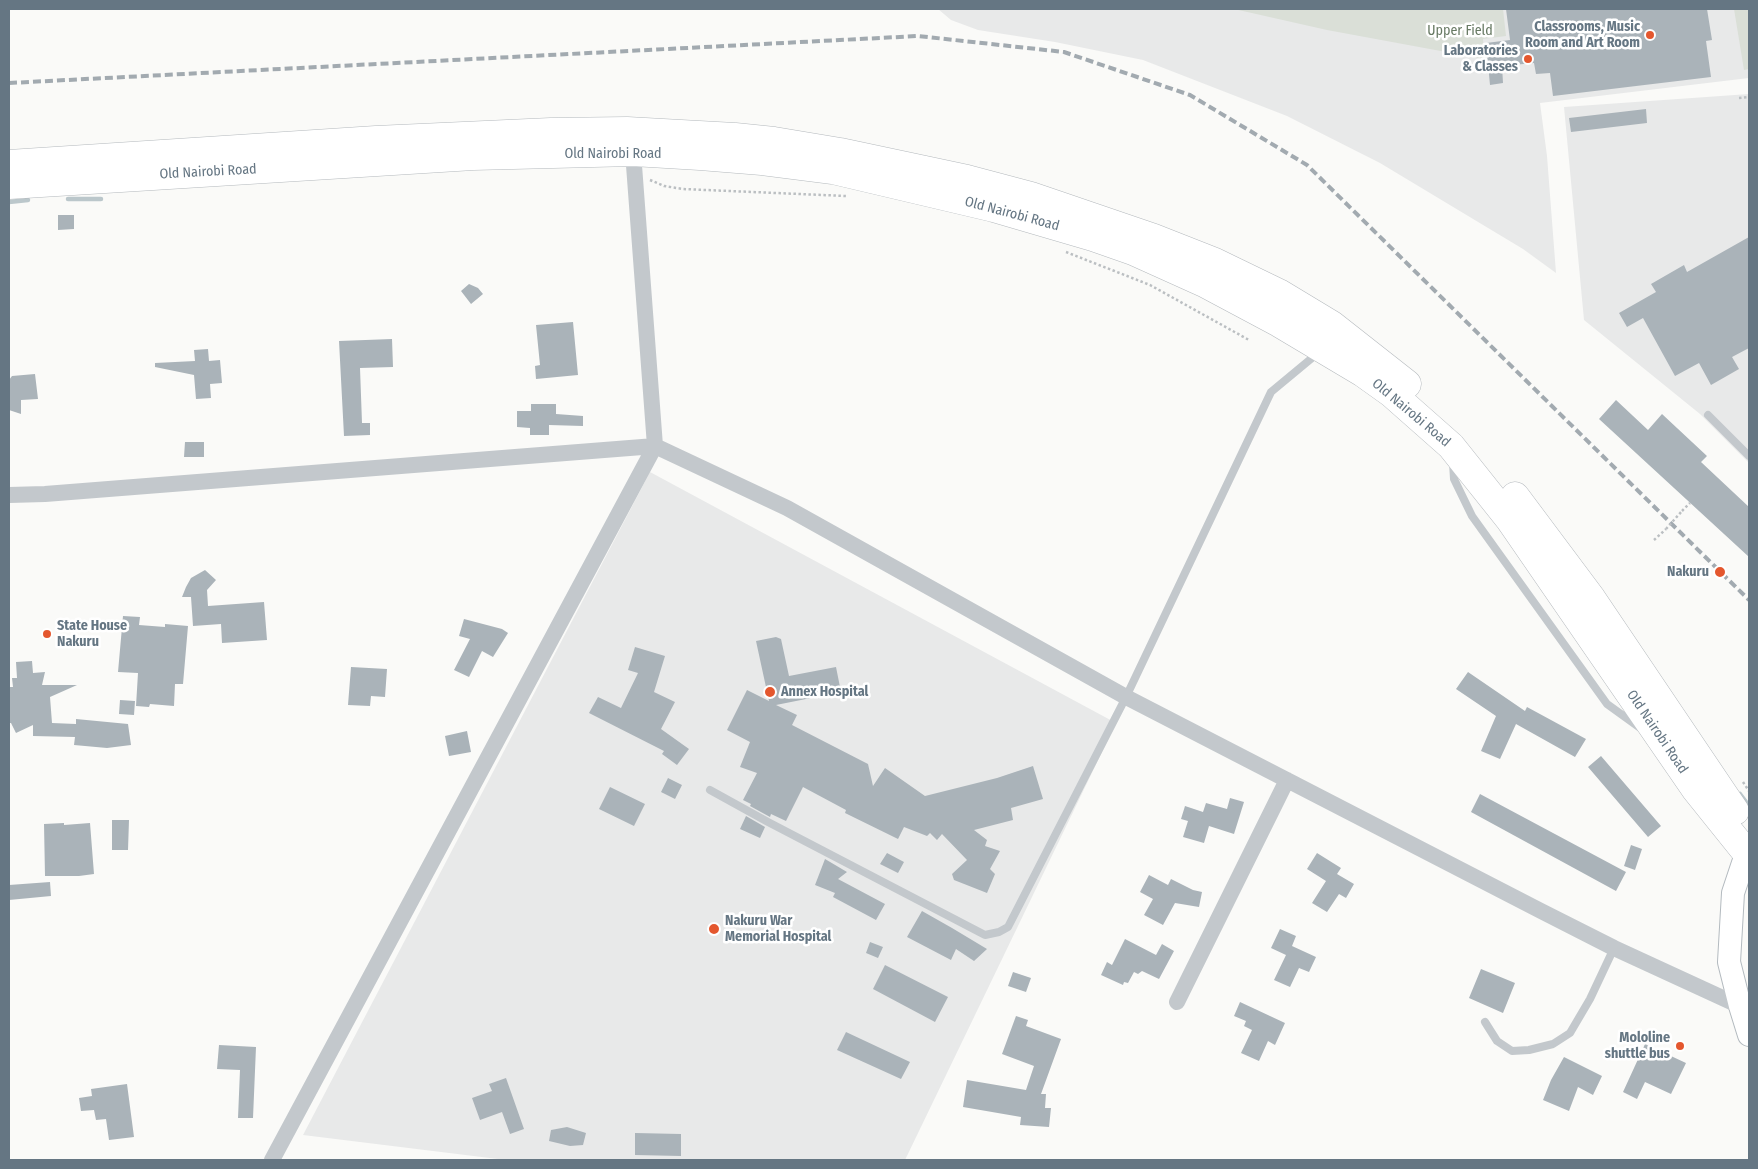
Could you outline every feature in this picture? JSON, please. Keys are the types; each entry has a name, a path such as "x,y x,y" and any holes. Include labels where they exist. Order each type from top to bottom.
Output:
{"highway":[{"name":"Old Nairobi Road","path":"9,164 376,140 551,132 627,131 735,137 774,141 840,152 967,179 1031,196 1154,238 1215,262 1279,293 1332,325 1374,356 1455,426 1519,501 1592,599 1720,791 1749,829"},
{"name":"Old Nairobi Road","path":"9,185 472,156 633,152 753,160 833,170 1031,218 1133,251 1176,270 1272,319 1323,349 1391,392 1451,446 1510,520 1696,790 1749,857"}],"main road":[{"path":"1749,857 1743,863 1736,886 1729,962 1749,1035"}],"street":[{"path":"272,1160 655,446 633,152"},
{"path":"9,495 45,494 655,446 788,508 1126,697 1614,948 1740,1006"},
{"path":"1177,1002 1287,780"}],"lane":[{"path":"710,790 986,936 999,932 1008,926 1126,697 1271,392 1323,349"},
{"path":"1708,415 1749,456"},
{"path":"1485,1022 1497,1042 1512,1051 1529,1050 1553,1044 1570,1033 1590,1000 1614,948"}],"path":[{"path":"1738,98 1749,97"},
{"path":"1654,540 1690,503"}],"shaded area":[{"path":"938,9 1749,9 1749,78 1540,103 1547,156 1556,273 1523,249 1380,163 1287,116 1143,60 1055,42 978,30 951,20"},
{"path":"1749,94 1749,463 1700,414 1584,320 1564,107"},
{"name":"Nakuru War Memorial Hospital","path":"650,472 1116,723 905,1160 506,1160 303,1135"}],"green space":[{"name":"Upper Field","path":"1234,9 1503,9 1506,36 1483,39 1484,59 1327,30"},
{"path":"1734,9 1749,9 1749,69 1744,70"}],"building":[{"path":"1506,9 1707,9 1712,40 1706,41 1711,77 1553,96 1550,73 1536,74 1534,63 1502,66 1503,83 1490,85 1486,43 1510,40"},
{"path":"1646,109 1647,123 1571,132 1569,118"},
{"path":"58,215 74,215 74,229 58,230"},
{"path":"1749,237 1749,348 1732,357 1739,369 1711,385 1699,363 1675,376 1643,318 1627,327 1619,313 1656,292 1651,284 1684,265 1687,272"},
{"path":"469,284 478,288 483,294 471,304 461,291"},
{"path":"573,322 578,375 536,379 535,366 540,365 536,325"},
{"path":"392,339 393,367 360,368 362,423 370,423 370,435 344,436 339,341"},
{"path":"208,349 209,361 220,360 222,383 210,384 211,398 196,399 194,375 155,367 155,363 195,361 194,350"},
{"path":"35,374 38,399 21,400 21,414 9,410 9,380 12,376"},
{"path":"1616,400 1648,430 1662,414 1707,456 1701,462 1749,507 1749,557 1599,419"},
{"path":"531,404 556,404 556,414 583,416 583,426 549,425 549,435 530,435 530,428 517,427 517,411 531,411"},
{"path":"185,442 204,442 204,457 184,457"},
{"path":"205,570 216,580 207,590 208,606 264,602 267,640 222,643 221,624 193,626 191,597 182,597 191,578"},
{"path":"123,616 140,617 139,625 165,627 165,624 188,626 183,684 175,684 174,706 150,704 149,707 136,706 138,673 118,672"},
{"path":"464,619 502,629 508,633 493,657 482,651 469,677 454,670 470,639 459,636"},
{"path":"776,637 781,639 789,676 836,667 841,692 776,705 797,715 792,725 868,764 873,786 885,768 925,796 997,778 1033,766 1043,799 1011,808 1013,820 974,830 987,840 985,846 1000,851 990,869 995,874 987,893 954,880 952,874 967,860 942,834 937,840 930,833 927,836 904,827 898,839 845,813 846,810 803,787 786,821 771,814 770,817 743,800 757,773 740,767 750,742 727,730 747,690 769,701 756,641"},
{"path":"635,647 665,656 654,692 675,702 661,729 689,749 677,765 662,754 664,751 589,713 598,697 621,708 638,673 628,670"},
{"path":"32,661 33,673 45,672 42,685 77,685 50,697 52,723 76,724 76,719 128,724 131,745 107,748 74,745 75,737 33,736 33,725 16,733 11,723 9,723 9,687 13,687 12,678 17,678 16,662"},
{"path":"351,667 387,669 385,697 371,696 370,706 348,705"},
{"path":"1468,672 1525,711 1527,707 1586,739 1575,757 1516,724 1500,759 1481,751 1496,716 1456,689"},
{"path":"120,700 135,701 134,715 119,714"},
{"path":"467,731 471,752 449,756 445,736"},
{"path":"1601,756 1661,826 1648,837 1588,767"},
{"path":"668,778 682,785 675,799 661,792"},
{"path":"610,787 645,804 634,826 599,809"},
{"path":"1480,794 1626,872 1616,891 1471,812"},
{"path":"1230,798 1244,802 1234,834 1209,826 1204,843 1183,837 1188,821 1181,819 1185,806 1203,812 1206,803 1227,809"},
{"path":"746,816 765,827 760,838 740,829"},
{"path":"112,820 129,820 128,850 112,850"},
{"path":"64,823 64,825 90,823 94,874 45,876 44,824"},
{"path":"1631,845 1642,849 1635,870 1624,866"},
{"path":"887,853 904,862 898,873 880,864"},
{"path":"1317,853 1341,868 1337,874 1354,884 1346,898 1339,894 1327,912 1312,903 1326,881 1307,869"},
{"path":"825,859 847,872 838,879 885,904 876,920 833,897 835,893 815,885"},
{"path":"1149,875 1168,885 1171,879 1193,890 1202,892 1199,907 1175,903 1163,925 1144,915 1153,899 1140,892"},
{"path":"50,882 51,896 9,900 9,885"},
{"path":"922,911 987,949 974,961 956,949 951,960 907,937"},
{"path":"1280,929 1296,936 1292,946 1316,957 1309,972 1299,968 1290,987 1274,980 1286,955 1271,948"},
{"path":"1125,939 1156,955 1162,944 1174,951 1159,979 1142,971 1138,974 1134,972 1128,983 1124,982 1123,985 1101,975 1107,962 1112,965"},
{"path":"870,942 883,947 878,958 866,953"},
{"path":"885,965 948,997 935,1022 873,989"},
{"path":"1481,969 1515,983 1503,1013 1469,998"},
{"path":"1013,972 1031,978 1026,992 1008,986"},
{"path":"1240,1002 1285,1023 1275,1045 1268,1041 1259,1061 1241,1053 1252,1030 1244,1026 1246,1021 1234,1016"},
{"path":"1016,1016 1028,1020 1026,1026 1061,1039 1041,1094 1046,1094 1045,1108 1051,1108 1049,1127 1020,1125 1021,1117 963,1107 967,1080 1026,1090 1034,1066 1002,1054"},
{"path":"846,1032 910,1062 901,1079 837,1050"},
{"path":"1645,1044 1686,1063 1671,1094 1645,1082 1637,1099 1623,1092"},
{"path":"219,1045 256,1047 253,1118 238,1118 240,1070 217,1069"},
{"path":"1564,1057 1602,1076 1593,1095 1578,1087 1569,1111 1543,1100 1551,1080"},
{"path":"506,1078 524,1129 510,1134 502,1112 480,1120 472,1098 492,1091 489,1084"},
{"path":"127,1084 134,1137 109,1140 106,1119 96,1120 94,1110 81,1111 79,1098 92,1096 91,1089"},
{"path":"567,1127 586,1133 583,1145 570,1146 549,1141 551,1130"},
{"path":"635,1133 681,1134 681,1156 635,1155"}],"waterway":[{"path":"68,199 101,199"},
{"path":"9,202 28,200"},
{"path":"1740,794 1749,806"}],"railway":[{"path":"9,83 918,36 1064,52 1190,95 1307,165 1749,600"}],"place":[{"name":"Classrooms, Music Room and Art Room","path":"1650,35"},
{"name":"Laboratories & Classes","path":"1528,59"},
{"name":"Nakuru","path":"1720,572"},
{"name":"State House Nakuru","path":"47,634"},
{"name":"Annex Hospital","path":"770,692"},
{"name":"Nakuru War Memorial Hospital","path":"714,929"},
{"name":"Mololine shuttle bus","path":"1680,1046"}]}
